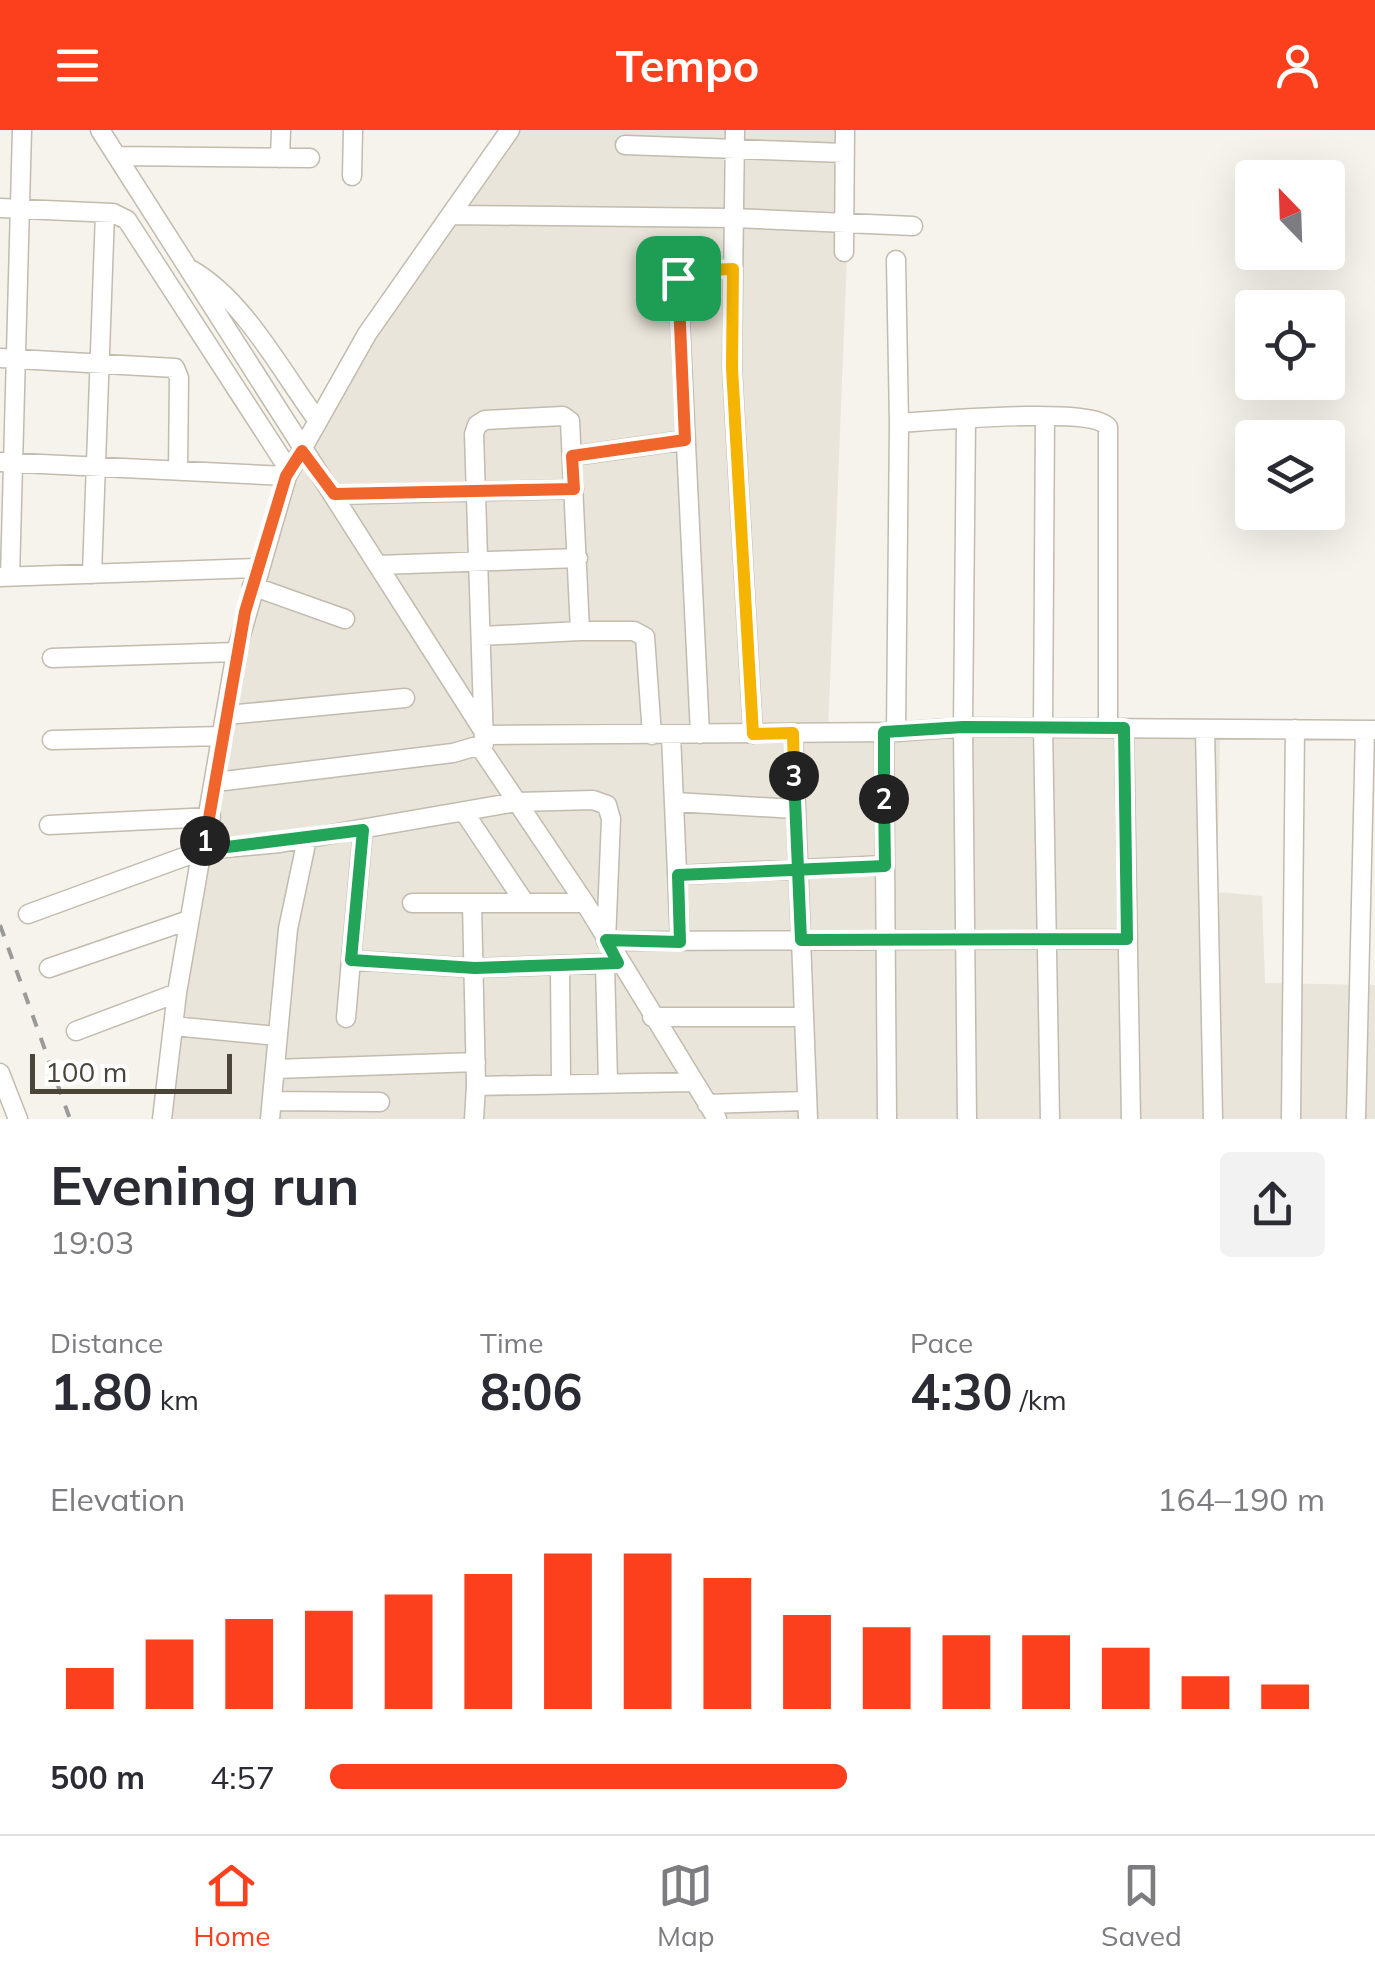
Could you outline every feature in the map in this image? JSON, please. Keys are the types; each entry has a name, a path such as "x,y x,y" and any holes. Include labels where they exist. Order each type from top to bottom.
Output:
{"street":[{"path":"22,130 22,210 9,358 5,577 255,577 344,618"},
{"path":"100,130 190,269 294,463"},
{"path":"280,158 281,130"},
{"path":"352,176 353,130"},
{"path":"162,1119 188,920 211,817 236,652 255,577 294,463 367,334 510,130"},
{"path":"735,130 732,368 753,734"},
{"path":"844,252 845,130"},
{"path":"625,145 735,152 846,153"},
{"path":"117,156 310,158"},
{"path":"0,208 104,213 127,220 294,463 334,494 516,802 606,940 612,964 608,1082"},
{"path":"92,574 104,213"},
{"path":"451,215 734,218 913,226"},
{"path":"886,1119 885,866 899,423 896,260"},
{"path":"190,269 214,282 238,307 318,421"},
{"path":"700,734 678,275 686,270 733,269"},
{"path":"9,358 177,370 178,471"},
{"path":"483,741 474,434 480,421 567,417 580,631"},
{"path":"899,423 1045,417 1100,420 1108,427 1130,1119"},
{"path":"1045,417 1044,727 1050,1119"},
{"path":"966,418 963,727 967,1119"},
{"path":"572,456 685,440"},
{"path":"7,462 178,471 294,463"},
{"path":"334,494 574,489"},
{"path":"378,565 578,558"},
{"path":"482,636 634,631 645,637 675,802 680,942"},
{"path":"52,658 236,652"},
{"path":"227,715 406,698"},
{"path":"216,782 483,741 963,727 1370,730 1356,1119"},
{"path":"1205,728 1213,1119"},
{"path":"1291,1119 1295,730"},
{"path":"612,964 652,1016 712,1112 808,1110 793,733"},
{"path":"52,740 224,736"},
{"path":"28,914 203,850 307,839 516,802 593,800 607,805 612,820 606,940"},
{"path":"675,802 795,809"},
{"path":"464,812 525,903"},
{"path":"49,825 211,817"},
{"path":"346,1018 363,830"},
{"path":"307,839 288,929 271,1110 380,1102"},
{"path":"678,875 885,866"},
{"path":"412,903 585,903"},
{"path":"472,904 474,1119"},
{"path":"49,968 188,920"},
{"path":"606,940 1049,936 1127,939"},
{"path":"351,960 475,968 612,964"},
{"path":"560,967 561,1084"},
{"path":"76,1031 177,993"},
{"path":"652,1016 804,1017"},
{"path":"173,1026 277,1036"},
{"path":"275,1069 476,1062"},
{"path":"0,1074 18,1119"},
{"path":"476,1086 693,1082"}],"shaded area":[{"path":"513,130 852,130 828,734 1220,735 1217,892 1262,896 1265,983 1375,985 1375,1119 165,1119 253,591 303,445"}],"railway":[{"path":"0,925 70,1119"}],"route":[{"path":"678,278 682,271 733,269 732,368 753,734 793,733 796,870 801,940 1049,936 1127,939 1124,728 963,727 884,732 885,866 796,870 678,875 680,942 606,940 618,963 475,968 351,960 363,830 203,850 245,612 286,476 302,451 334,494 574,489 572,456 685,440 678,278"}]}
